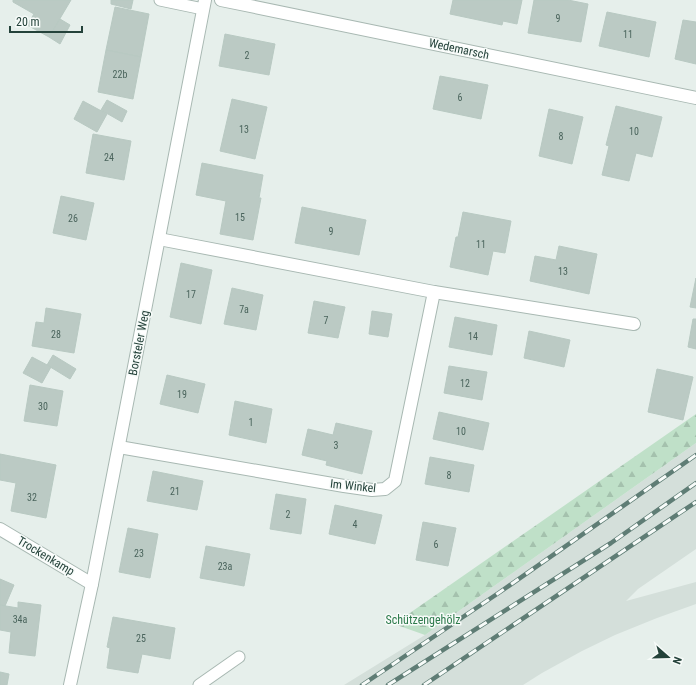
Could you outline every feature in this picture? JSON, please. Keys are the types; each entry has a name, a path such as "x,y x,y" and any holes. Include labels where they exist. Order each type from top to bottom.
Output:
{"street":[{"name":"Wedemarsch","path":"221,0 696,98"},
{"name":"Borsteler Weg","path":"70,685 119,447 204,4"},
{"path":"159,239 434,292 634,324"},
{"name":"Im Winkel","path":"119,447 344,486 372,490 385,489 395,481 434,292"},
{"name":"Trockenkamp","path":"0,529 92,584"}],"lane":[{"path":"160,0 204,4"},
{"path":"199,685 238,657"}],"shaded area":[{"path":"696,443 696,549 638,589 626,601 696,582 696,604 615,635 582,651 523,685 344,685 425,635"}],"green space":[{"name":"Schützengehölz","path":"696,414 696,443 425,635 394,624"}],"building":[{"path":"13,0 71,0 49,37 27,25 34,14 13,2"},
{"path":"111,0 133,0 131,9 111,4"},
{"path":"453,0 522,0 517,24 503,21 502,25 450,14"},
{"path":"534,0 568,0 588,4 581,42 528,33"},
{"path":"115,7 149,14 141,57 106,50"},
{"path":"607,12 656,22 649,57 599,46"},
{"path":"60,19 70,25 60,44 49,37"},
{"path":"683,20 696,22 696,64 675,59"},
{"path":"225,34 275,44 269,75 219,66"},
{"path":"106,50 141,57 133,99 98,92"},
{"path":"440,76 488,85 481,119 433,109"},
{"path":"232,99 267,107 255,159 220,151"},
{"path":"107,100 127,111 122,122 101,110"},
{"path":"83,101 107,114 97,132 74,119"},
{"path":"616,106 662,117 652,157 636,153 629,181 602,175 609,146 606,145"},
{"path":"549,109 583,117 572,164 539,156"},
{"path":"93,134 131,141 124,180 86,173"},
{"path":"202,163 263,175 259,198 261,198 253,240 220,234 226,201 196,195"},
{"path":"61,196 94,203 86,240 53,233"},
{"path":"302,207 366,220 359,255 295,243"},
{"path":"463,212 511,221 505,253 493,251 488,275 450,267"},
{"path":"559,246 597,254 589,294 530,281 535,256 556,260"},
{"path":"181,263 212,270 201,324 170,317"},
{"path":"696,278 696,308 690,307"},
{"path":"232,288 263,295 256,330 224,324"},
{"path":"314,301 345,307 338,338 308,333"},
{"path":"46,308 81,314 74,353 32,346 36,322 44,323"},
{"path":"372,311 392,314 388,337 369,334"},
{"path":"455,317 497,325 492,355 449,347"},
{"path":"693,319 696,319 696,349 688,347"},
{"path":"529,331 570,340 564,367 524,358"},
{"path":"53,355 76,369 70,379 47,365"},
{"path":"32,357 51,367 42,383 23,373"},
{"path":"449,366 487,372 482,400 444,393"},
{"path":"657,369 693,377 683,420 648,412"},
{"path":"167,375 205,384 198,413 160,404"},
{"path":"30,385 63,391 57,426 24,421"},
{"path":"235,401 272,409 266,443 229,435"},
{"path":"439,412 489,423 483,450 433,439"},
{"path":"336,423 372,431 362,474 326,465 327,461 302,455 308,429 333,435"},
{"path":"0,454 56,465 46,518 11,511 16,483 0,480"},
{"path":"430,457 474,465 469,492 425,484"},
{"path":"153,471 203,481 197,510 147,501"},
{"path":"276,494 306,499 301,534 270,529"},
{"path":"335,505 382,515 375,544 329,534"},
{"path":"423,522 456,528 448,566 416,560"},
{"path":"128,528 158,534 150,578 119,572"},
{"path":"206,546 250,554 244,586 200,578"},
{"path":"0,579 14,585 5,606 0,605"},
{"path":"18,602 41,605 35,656 9,653 11,632 0,630 0,605 18,608"},
{"path":"113,617 175,628 170,659 142,654 138,673 107,668 110,648 107,647"},
{"path":"0,672 9,674 7,685 0,685"}],"railway":[{"path":"362,685 500,592 696,455"},
{"path":"388,685 611,543 696,483"},
{"path":"424,685 696,502"}]}
